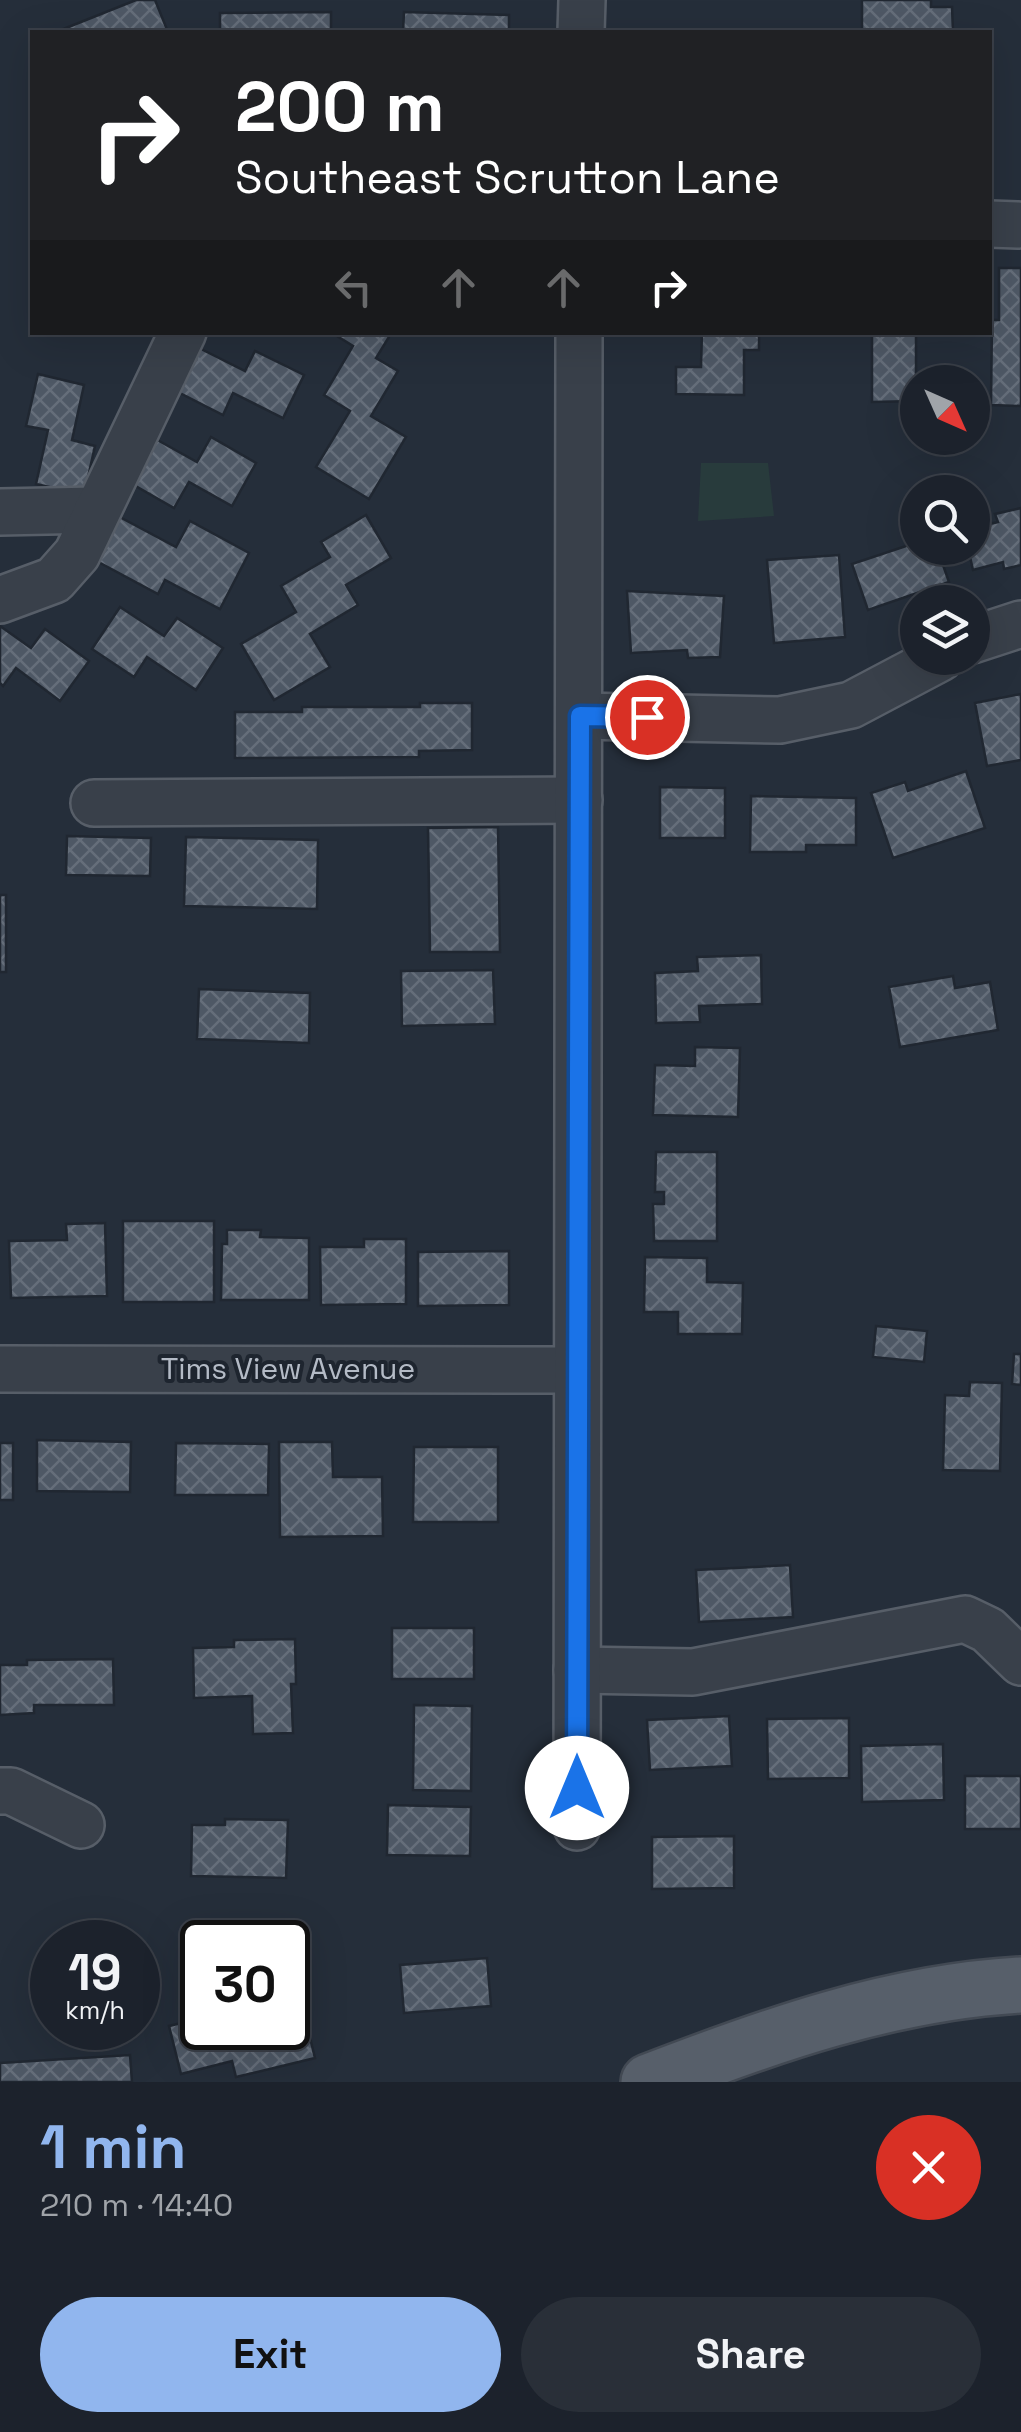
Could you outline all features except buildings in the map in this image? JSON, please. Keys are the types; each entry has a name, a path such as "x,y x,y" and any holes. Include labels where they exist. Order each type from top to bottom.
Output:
{"main road":[{"path":"648,2082 842,2015 913,1999 1021,1985"}],"street":[{"path":"580,30 582,0"},
{"path":"0,600 54,580 78,554 182,335"},
{"path":"577,1826 579,335"},
{"path":"0,512 96,510"},
{"path":"990,634 1021,624"},
{"path":"580,716 780,720 851,705 908,675"},
{"path":"94,803 579,800"},
{"name":"Tims View Avenue","path":"0,1369 576,1370"},
{"path":"577,1670 693,1672 965,1619 988,1630 1021,1662"},
{"path":"0,1790 11,1791 81,1825"}],"shaded area":[{"path":"701,463 768,463 774,516 698,521"}],"route":[{"path":"577,1788 580,716 647,717"}]}
